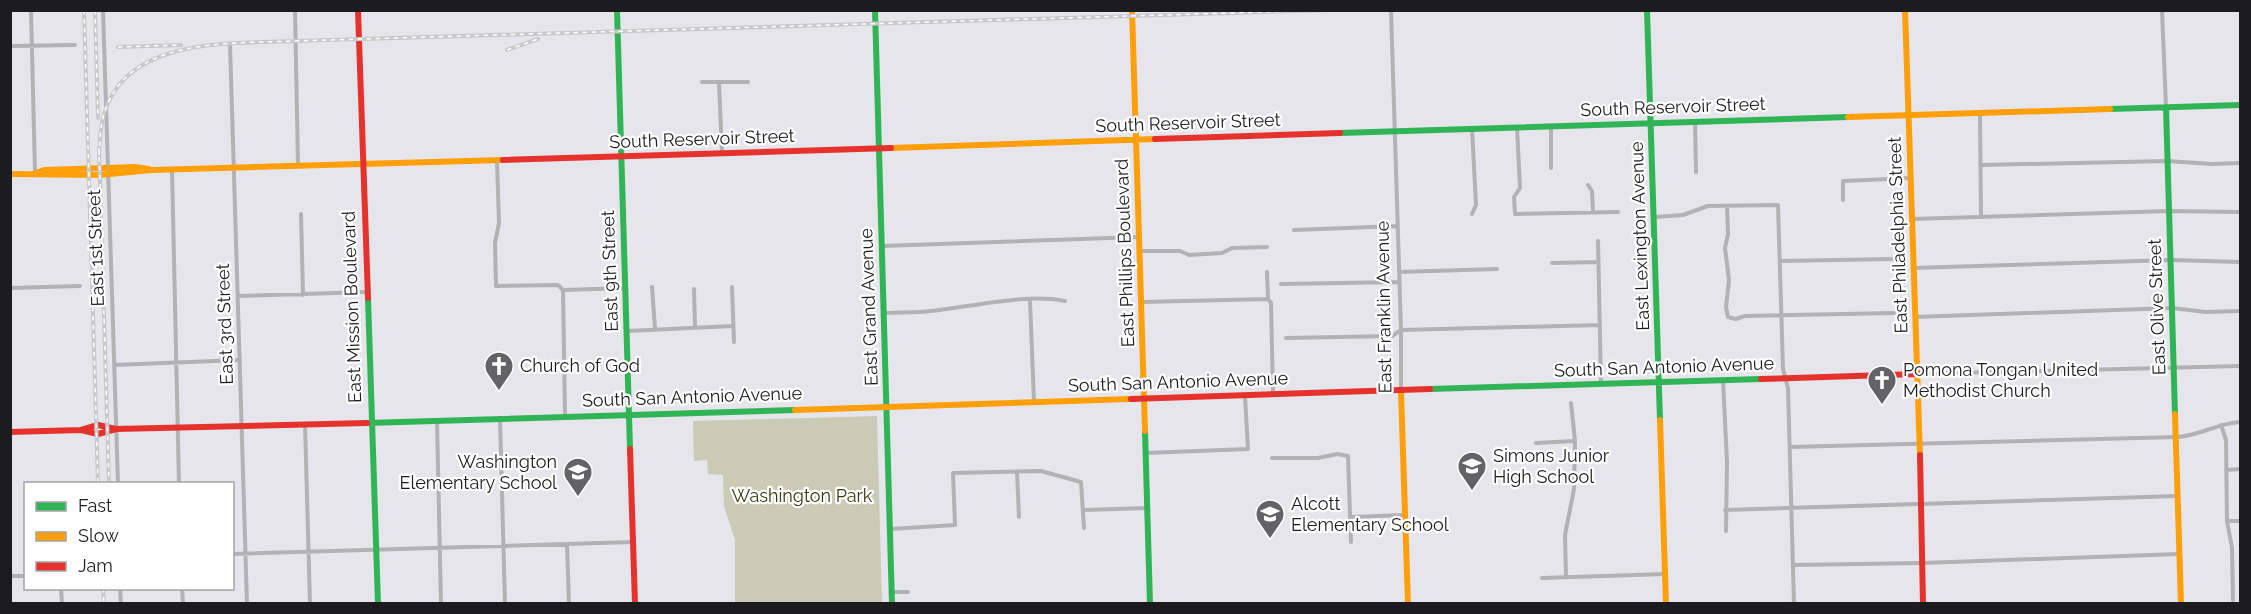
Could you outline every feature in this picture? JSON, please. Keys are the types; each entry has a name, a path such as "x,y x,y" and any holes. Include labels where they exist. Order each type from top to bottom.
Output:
{"street":[{"path":"31,10 35,173"},
{"name":"East 1st Street","path":"103,10 118,482"},
{"path":"295,10 298,166"},
{"name":"East Mission Boulevard","path":"358,10 378,603"},
{"name":"East 9th Street","path":"617,10 635,603"},
{"name":"East Grand Avenue","path":"875,10 892,603"},
{"name":"East Phillips Boulevard","path":"1132,10 1150,603"},
{"name":"East Franklin Avenue","path":"1391,10 1408,603"},
{"name":"East Lexington Avenue","path":"1647,10 1666,603"},
{"name":"East Philadelphia Street","path":"1905,10 1910,116 1914,317 1918,374 1923,603"},
{"name":"East Olive Street","path":"2162,10 2172,260 2181,603"},
{"name":"East 3rd Street","path":"230,44 247,603"},
{"path":"10,46 75,45"},
{"path":"702,82 748,82"},
{"path":"718,83 722,153"},
{"name":"South Reservoir Street","path":"35,173 43,176 136,173 172,169 622,158 1651,122 2241,105"},
{"path":"1980,113 1981,217"},
{"path":"1695,121 1696,172"},
{"path":"1551,126 1551,168"},
{"path":"1517,127 1520,188 1514,197 1515,214 1618,212"},
{"path":"1472,129 1476,205 1472,214"},
{"path":"497,161 499,223 495,243 496,286 558,285 563,290 565,416"},
{"path":"1981,165 2167,161 2241,163"},
{"path":"10,174 35,173 44,170 135,167 151,170"},
{"path":"172,169 179,482"},
{"path":"1843,200 1843,181 1911,178"},
{"path":"1588,185 1592,191 1593,212"},
{"path":"1655,216 1683,215 1708,206 1778,206 1783,369 1788,388 1794,603"},
{"path":"1727,206 1728,234 1725,248 1729,280 1726,308 1728,317 1736,319 1745,316 1894,313"},
{"path":"1912,219 2169,211 2241,212"},
{"path":"301,214 303,294"},
{"path":"1294,230 1397,226"},
{"path":"882,246 1140,237"},
{"path":"1598,241 1601,384"},
{"path":"1140,251 1180,251 1190,255 1222,253 1232,248 1267,247"},
{"path":"1780,261 1893,259"},
{"path":"1913,268 2172,260 2241,262"},
{"path":"1552,263 1598,262"},
{"path":"1399,272 1497,268"},
{"path":"1267,272 1268,298 1271,303 1273,393"},
{"path":"1281,284 1399,282"},
{"path":"10,288 80,286"},
{"path":"652,287 655,329"},
{"path":"732,287 734,342"},
{"path":"563,290 625,288"},
{"path":"694,289 694,327"},
{"path":"238,296 367,292"},
{"path":"1142,302 1268,298"},
{"path":"885,313 930,311 1030,300 1065,301"},
{"path":"1030,300 1034,402"},
{"path":"1914,317 2172,308 2206,312 2241,311"},
{"path":"1286,338 1392,336 1401,330 1600,325"},
{"path":"627,331 733,326"},
{"path":"114,365 240,360"},
{"name":"South San Antonio Avenue","path":"10,432 81,430 86,426 108,426 116,429 437,421 887,405 1245,396 1273,393 1401,392 1659,381 2241,366"},
{"path":"1723,380 1727,462 1726,531"},
{"path":"1146,453 1248,448 1245,396"},
{"path":"1566,577 1565,535 1574,489 1575,441 1571,403"},
{"path":"500,418 505,603"},
{"path":"437,421 441,603"},
{"path":"1790,447 2177,438 2221,425 2241,422"},
{"path":"305,424 310,603"},
{"path":"2221,425 2226,440 2227,521 2232,548 2233,600"},
{"path":"1536,443 1575,441"},
{"path":"1272,458 1318,458 1337,454 1348,456 1351,542"},
{"path":"2226,470 2241,469"},
{"path":"890,529 955,525 953,473 1041,471 1081,482 1084,528"},
{"path":"1017,472 1018,517"},
{"path":"1725,510 2177,496"},
{"path":"1083,510 1147,508"},
{"path":"1351,517 1405,515"},
{"path":"2227,521 2241,521"},
{"path":"234,554 633,542"},
{"path":"567,545 569,603"},
{"path":"1793,566 1922,564 2179,554"},
{"path":"1542,578 1665,574"},
{"path":"892,592 908,592"}],"green space":[{"name":"Washington Park","path":"877,416 882,603 735,603 735,540 724,506 723,475 708,474 707,460 694,461 693,421"}],"railway":[{"path":"84,10 98,482"},
{"path":"95,10 98,118"},
{"path":"99,155 104,114 116,89 135,70 158,57 184,49 213,45 1331,10"},
{"path":"507,50 538,39"},
{"path":"118,47 181,45"},
{"path":"99,148 109,482"},
{"path":"103,590 104,604"}],"traffic: fast":[{"path":"617,10 630,449"},
{"path":"875,10 892,604"},
{"path":"1647,10 1660,420"},
{"path":"2110,109 2240,105"},
{"path":"2166,107 2175,414"},
{"path":"1340,133 1848,117"},
{"path":"368,298 378,604"},
{"path":"1430,389 1761,379"},
{"path":"367,423 795,410"},
{"path":"1145,431 1150,604"}],"traffic: slow":[{"path":"1132,10 1145,431"},
{"path":"1905,10 1920,455"},
{"path":"1848,117 2110,109"},
{"path":"891,148 1155,139"},
{"path":"10,174 99,175 151,170 503,160"},
{"path":"36,173 44,170 135,167 149,169"},
{"path":"1401,392 1408,604"},
{"path":"795,410 1131,399"},
{"path":"2175,414 2181,604"},
{"path":"1660,420 1666,604"}],"traffic: jam":[{"path":"358,10 368,298"},
{"path":"1155,139 1340,133"},
{"path":"503,160 891,148"},
{"path":"1761,379 1918,374"},
{"path":"1131,399 1430,389"},
{"path":"81,430 98,425 116,429 367,423"},
{"path":"10,432 81,430 98,434 116,429"},
{"path":"630,449 635,604"},
{"path":"1920,455 1923,604"}],"place":[{"name":"Church of God","path":"499,392"},
{"name":"Pomona Tongan United Methodist Church","path":"1882,406"},
{"name":"Simons Junior High School","path":"1472,492"},
{"name":"Washington Elementary School","path":"578,498"},
{"name":"Alcott Elementary School","path":"1270,540"}]}
